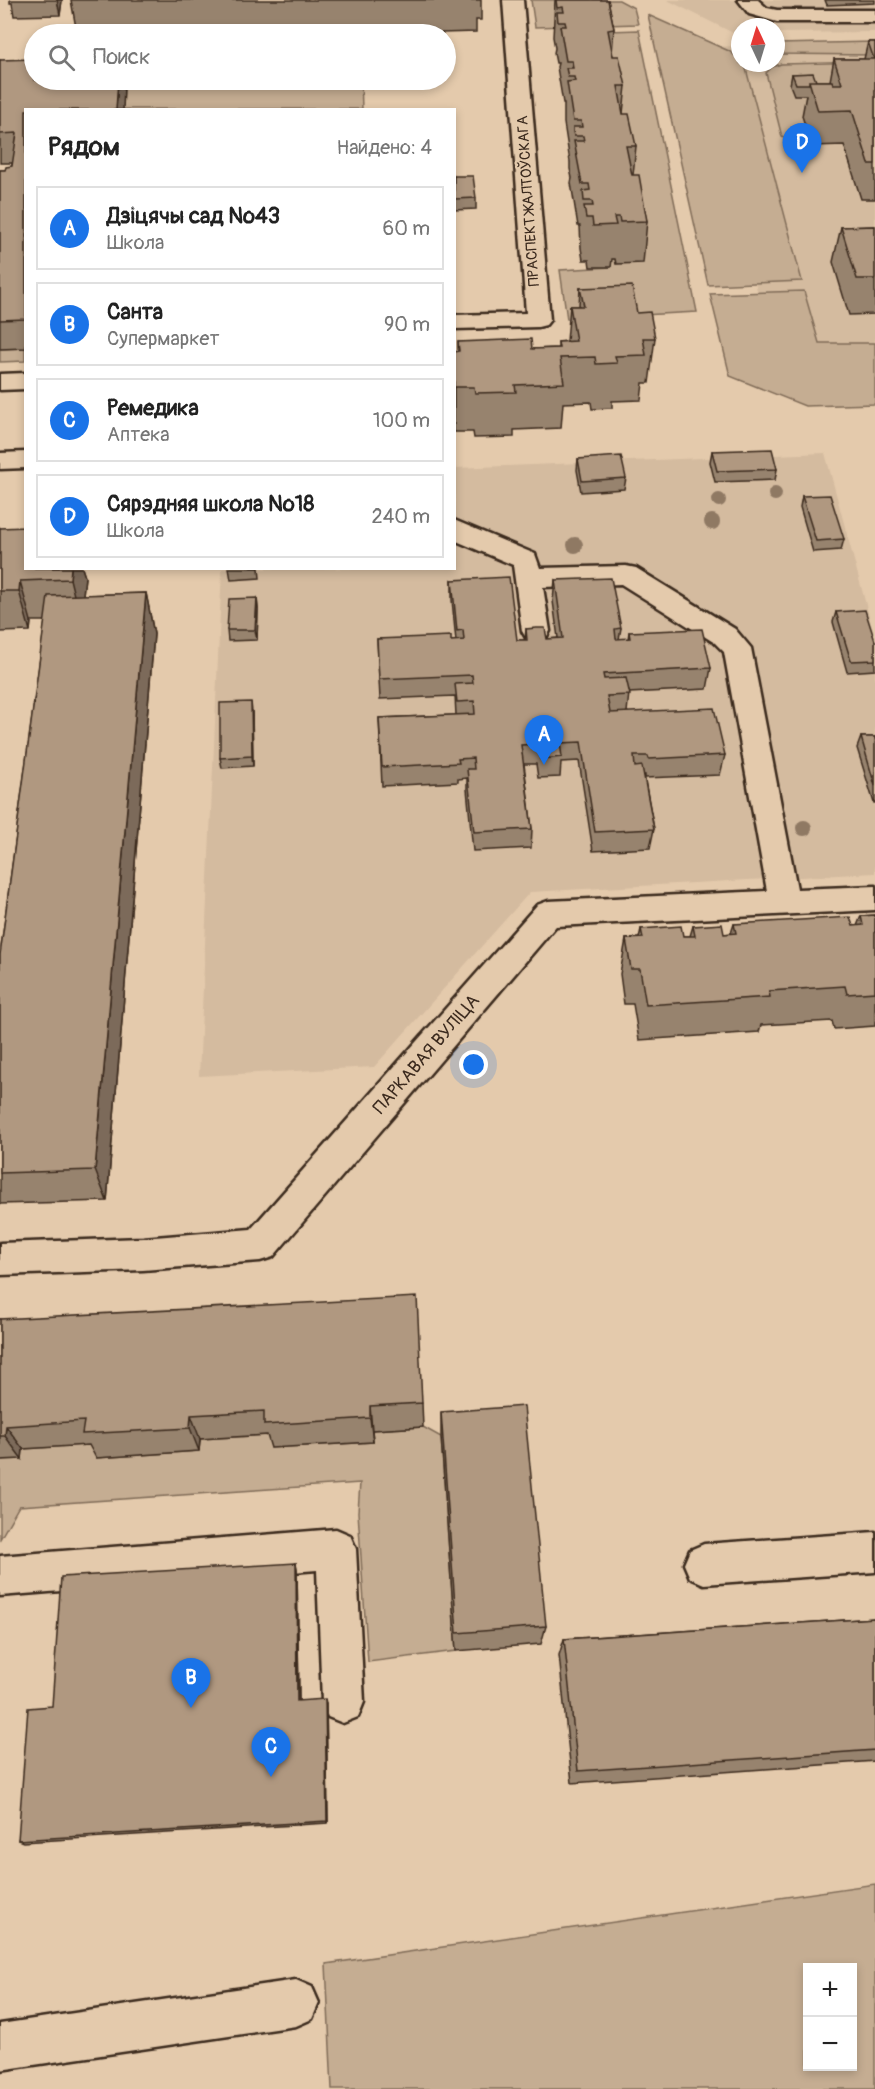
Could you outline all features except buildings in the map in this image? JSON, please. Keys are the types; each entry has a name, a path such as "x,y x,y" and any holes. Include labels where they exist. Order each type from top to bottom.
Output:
{"lane":[{"name":"ПРАСПЕКТ ЖАЛТОЎСКАГА","path":"456,322 538,320 513,0"},
{"path":"748,0 752,7 777,16 875,16"},
{"path":"0,382 24,381"},
{"path":"0,461 24,460"},
{"path":"456,530 526,560 536,631"},
{"path":"528,578 626,575 725,636 737,648 774,856 785,902"},
{"name":"ПАРКАВАЯ ВУЛІЦА","path":"0,1259 143,1254 260,1245 548,914 875,898"},
{"path":"0,1576 336,1549 343,1702"},
{"path":"704,1564 875,1552"},
{"path":"0,2048 296,2003"}],"shaded area":[{"path":"531,0 619,0 634,8 638,24 535,27"},
{"path":"667,0 875,0 875,32 785,33 785,18 731,18 731,32"},
{"path":"648,15 729,51 731,53 731,72 747,72 802,281 708,285"},
{"path":"639,30 697,312 567,319 560,270 611,267 610,259 615,259 616,264 642,262 579,32"},
{"path":"875,42 875,404 805,406 782,396 701,53 708,47 731,46 731,72 785,72 785,44"},
{"path":"875,42 875,55 785,54 785,44"},
{"path":"875,62 812,146 798,146 782,137 766,73 785,72 785,64"},
{"path":"0,74 24,78 24,88 0,89"},
{"path":"124,90 361,90 362,108 123,108"},
{"path":"804,291 819,343 875,343 875,404 805,406 730,376 710,294"},
{"path":"24,348 24,361 0,362 0,349"},
{"path":"825,453 875,638 875,873 530,892 374,1067 199,1076 222,570 456,570 456,468"},
{"path":"423,1427 441,1437 456,1651 368,1662 358,1512 360,1483 19,1506 0,1539 0,1460 21,1459 23,1449 97,1444 97,1458 199,1451 200,1439 271,1435 271,1448 373,1442 372,1430"},
{"path":"875,1884 875,2089 332,2089 326,1964"}],"place":[{"name":"Сярэдняя школа №18","path":"802,173"},
{"name":"Дзіцячы сад №43","path":"544,765"},
{"name":"Санта","path":"191,1708"},
{"name":"Ремедика","path":"271,1777"}]}
